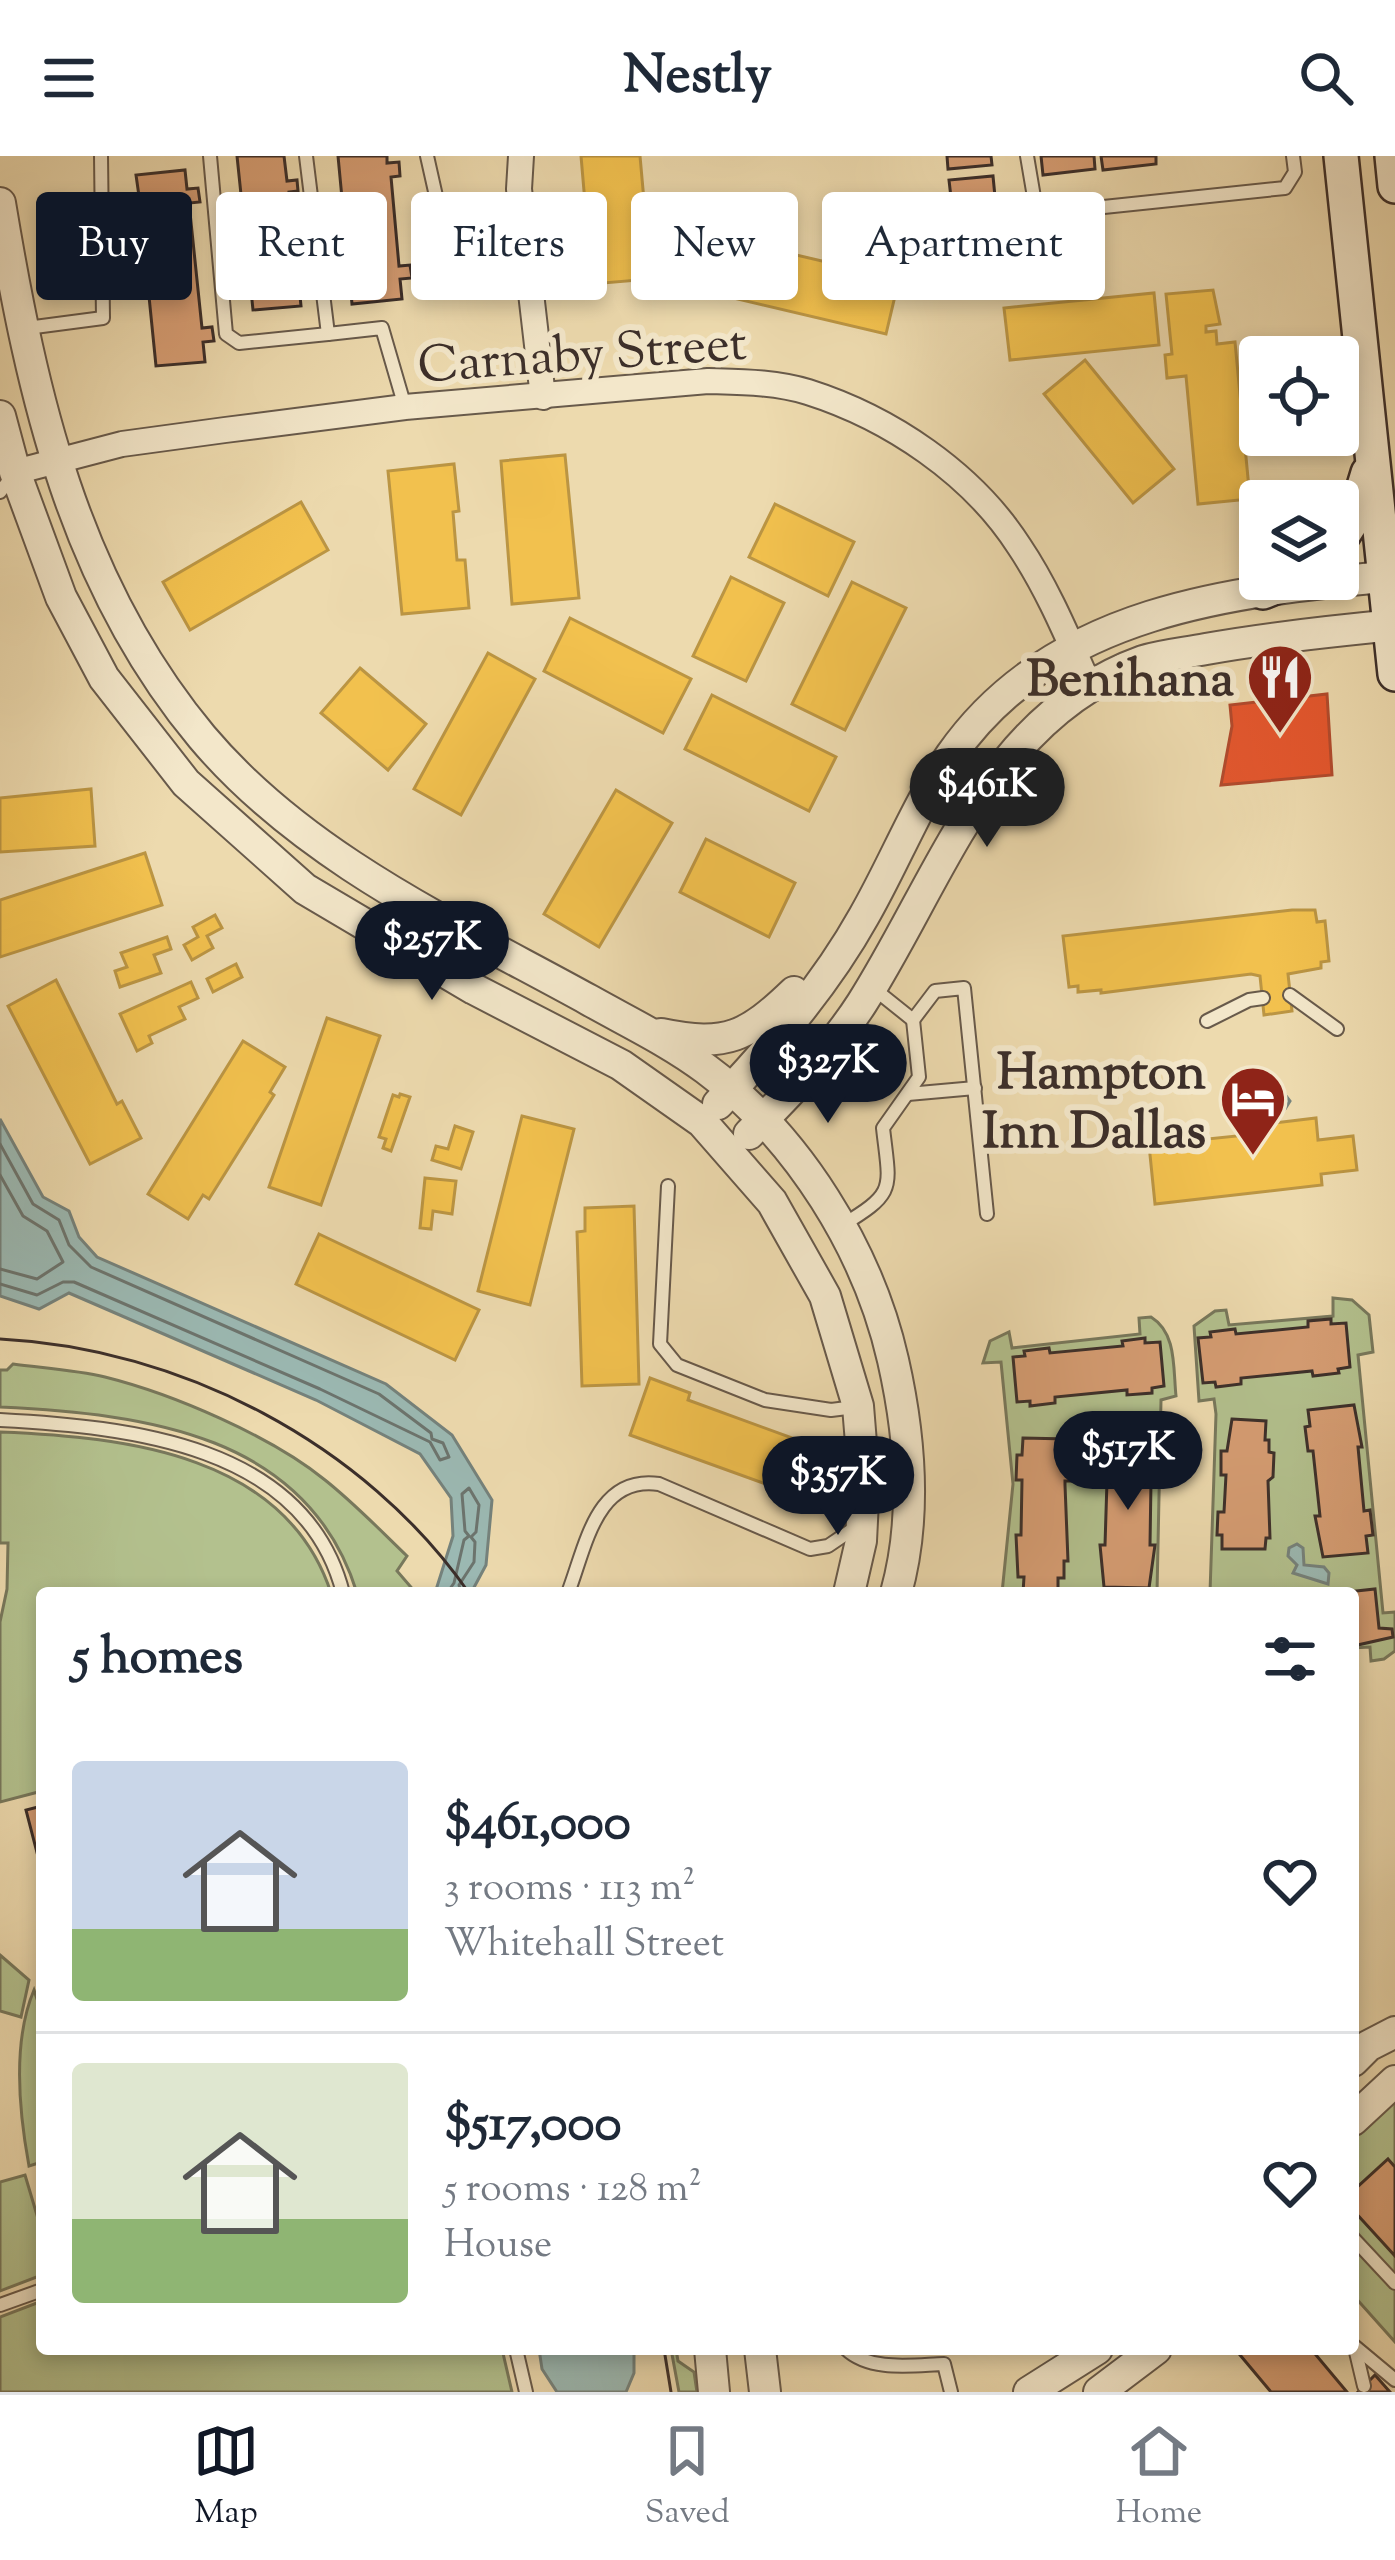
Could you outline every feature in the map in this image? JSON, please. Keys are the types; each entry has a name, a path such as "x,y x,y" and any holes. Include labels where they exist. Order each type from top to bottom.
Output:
{"main road":[{"path":"1341,156 1390,577 1395,674"},
{"path":"1392,156 1395,186"},
{"path":"1359,501 1367,477 1370,436"}],"street":[{"path":"520,192 521,156"},
{"path":"0,203 22,329 55,460 98,577 141,654 203,739 270,806 325,851 706,1069 762,1120 808,1174 862,1265 886,1330 902,1398 908,1486 898,1587"},
{"path":"532,300 543,397"},
{"name":"Carnaby Street","path":"5,476 122,444 405,407 707,381 756,382 806,391 878,420 966,482 1018,543 1089,685"},
{"path":"0,416 5,476 61,597 104,678 185,784 305,889 474,989 621,1065 702,1122 772,1202 825,1296 858,1406 872,1587"},
{"path":"1359,581 1390,577"},
{"path":"702,1122 804,1008 842,955 951,755 991,707 1072,646 1137,618 1239,595"},
{"path":"732,1151 858,1010 975,800 1006,759 1089,685 1147,660 1240,643 1393,625"},
{"path":"645,1031 678,1038 734,1036 762,1024 842,955"},
{"path":"799,1080 793,1121 808,1174"},
{"path":"850,1587 864,1480"},
{"path":"1359,2055 1395,2032"},
{"path":"1359,2115 1393,2087"},
{"path":"711,2355 714,2392"},
{"path":"761,2355 765,2392"},
{"path":"1029,2392 1088,2355"},
{"path":"1099,2392 1148,2355"}],"lane":[{"path":"22,329 104,318 100,156"},
{"path":"210,156 226,334 239,343 382,328 405,407"},
{"path":"306,156 328,334"},
{"path":"427,156 435,192"},
{"path":"1027,156 1035,203 1056,212 1285,188 1295,172 1293,156"},
{"path":"872,988 913,1020"},
{"path":"840,1227 878,1203 890,1184 883,1128 919,1077 913,1020 935,991 964,988 987,1214"},
{"path":"1290,995 1336,1029"},
{"path":"1207,1021 1263,998"},
{"path":"908,1094 975,1088"},
{"path":"668,1186 660,1344 677,1365 765,1400 831,1410 858,1406"},
{"path":"0,1420 128,1434 231,1462 256,1474 295,1507 328,1552 341,1587"},
{"path":"570,1587 599,1513 616,1489 639,1481 659,1484 810,1549 828,1546 862,1523"},
{"path":"1359,2244 1395,2283"},
{"path":"0,2305 36,2292"},
{"path":"1359,2350 1395,2380"},
{"path":"517,2355 526,2392"},
{"path":"852,2355 873,2362 944,2364 951,2392"},
{"path":"1356,2355 1364,2386"}],"green space":[{"path":"1333,1298 1352,1300 1369,1315 1373,1352 1358,1355 1383,1613 1395,1612 1395,1651 1371,1661 1370,1647 1359,1648 1359,1587 1210,1587 1216,1414 1214,1399 1199,1401 1194,1326 1215,1311 1226,1310 1229,1325 1333,1316"},
{"path":"1151,1317 1159,1324 1170,1342 1174,1363 1176,1396 1161,1400 1157,1587 1003,1587 1013,1484 1001,1362 983,1363 990,1341 1009,1332 1012,1348 1140,1334 1139,1318"},
{"path":"13,1364 105,1377 190,1405 277,1448 336,1489 407,1556 397,1571 411,1587 354,1587 334,1540 301,1498 261,1466 214,1443 110,1417 0,1407 0,1370"},
{"path":"0,1432 99,1440 196,1463 240,1483 278,1510 309,1547 328,1587 36,1587 36,1793 0,1802 0,1622 7,1589 8,1543 0,1543"},
{"path":"0,1955 29,1980 21,2017 0,2011"},
{"path":"34,1990 36,2164 29,2166 20,2100 27,2010"},
{"path":"1395,2093 1395,2342 1359,2302 1359,2127"},
{"path":"25,2175 36,2212 36,2277 0,2291 0,2182"},
{"path":"36,2303 36,2355 503,2355 512,2392 0,2392 0,2317"},
{"path":"672,2355 694,2372 697,2392 679,2392"}],"water":[{"path":"1283,1092 1290,1101 1285,1109 1257,1113 1249,1105 1248,1095"},
{"path":"0,1119 43,1197 69,1211 79,1237 97,1257 386,1384 452,1435 492,1500 486,1565 474,1587 437,1587 453,1536 451,1498 420,1454 316,1400 69,1293 39,1309 0,1296"},
{"path":"1297,1544 1303,1548 1304,1565 1324,1567 1329,1573 1328,1584 1293,1573 1297,1565 1288,1556 1289,1548"},
{"path":"540,2355 634,2355 634,2373 626,2392 557,2392 542,2369"}],"building: Homes":[{"path":"581,156 640,156 643,192 631,192 631,281 607,283 607,192 584,192"},
{"path":"798,255 822,261 822,300 894,300 886,334 742,300 798,300"},
{"path":"1213,290 1220,324 1206,326 1206,332 1216,331 1217,344 1235,342 1239,456 1246,456 1248,480 1239,480 1239,500 1198,504 1186,376 1167,378 1165,355 1172,354 1166,294"},
{"path":"1154,293 1159,345 1010,360 1004,308"},
{"path":"1085,360 1174,469 1133,503 1044,394"},
{"path":"565,455 579,598 512,604 501,461"},
{"path":"454,464 457,560 465,560 469,608 402,614 388,471"},
{"path":"301,502 328,550 190,630 163,582"},
{"path":"775,504 854,542 828,596 749,557"},
{"path":"731,577 784,603 746,681 693,656"},
{"path":"852,582 906,608 845,730 792,704"},
{"path":"570,618 691,679 663,733 544,671"},
{"path":"488,653 535,679 461,815 414,789"},
{"path":"360,668 426,724 388,770 321,713"},
{"path":"712,695 836,757 809,811 685,749"},
{"path":"91,789 95,846 0,852 0,798"},
{"path":"616,790 672,823 599,947 544,914"},
{"path":"706,839 795,883 769,937 680,892"},
{"path":"145,853 162,905 0,957 0,900"},
{"path":"1315,910 1317,922 1325,921 1329,961 1321,962 1321,968 1288,974 1292,1011 1264,1015 1260,976 1251,974 1101,993 1069,987 1063,936"},
{"path":"215,915 222,928 207,936 213,948 192,960 184,945 198,937 193,927"},
{"path":"167,937 171,949 154,955 161,973 120,987 115,971 127,967 121,953"},
{"path":"236,964 242,977 213,992 207,979"},
{"path":"56,980 117,1104 122,1101 141,1138 90,1164 8,1006"},
{"path":"191,982 198,998 179,1007 185,1019 149,1036 152,1043 137,1051 120,1014"},
{"path":"327,1018 380,1036 321,1205 269,1187"},
{"path":"243,1041 285,1067 270,1092 274,1095 209,1199 203,1195 188,1219 148,1194"},
{"path":"393,1095 410,1097 391,1151 383,1148 386,1139 379,1137"},
{"path":"522,1116 574,1129 530,1305 478,1291"},
{"name":"Hampton Inn Dallas","path":"1316,1118 1318,1140 1353,1136 1357,1170 1321,1174 1322,1185 1155,1204 1149,1145 1266,1133 1265,1124"},
{"path":"455,1126 473,1132 461,1169 432,1160 436,1146 448,1149"},
{"path":"425,1178 456,1181 452,1214 433,1211 431,1229 420,1228"},
{"path":"634,1206 639,1384 582,1386 577,1232 585,1231 585,1208"},
{"path":"319,1234 479,1310 455,1360 296,1284"},
{"path":"650,1378 690,1393 688,1400 814,1446 796,1495 630,1435"}],"building: Shops":[{"name":"Benihana","path":"1327,694 1332,775 1221,785 1232,726 1230,705"}],"building: Other":[{"path":"237,156 284,156 287,181 297,180 298,191 241,192"},
{"path":"338,156 387,156 387,163 399,162 400,176 391,177 399,266 410,265 411,272 411,278 400,279 402,299 352,304 352,300 387,300 387,192 341,192"},
{"path":"947,156 991,156 992,165 948,169"},
{"path":"1041,156 1094,156 1095,169 1043,175"},
{"path":"1101,156 1156,156 1156,164 1103,170"},
{"path":"185,170 187,189 198,188 200,202 192,203 192,192 138,192 136,175"},
{"path":"993,176 995,192 950,192 949,180"},
{"path":"192,232 202,328 212,327 214,341 203,342 205,362 156,366 149,300 192,300"},
{"path":"252,300 300,300 301,306 253,310"},
{"path":"1331,1319 1331,1324 1346,1323 1350,1367 1338,1369 1339,1373 1241,1378 1241,1384 1216,1387 1215,1382 1203,1383 1198,1338 1211,1337 1210,1332 1308,1327 1308,1321"},
{"path":"1145,1338 1145,1343 1160,1342 1164,1386 1152,1388 1152,1393 1127,1395 1127,1390 1055,1397 1055,1403 1030,1406 1030,1401 1017,1402 1013,1357 1025,1356 1024,1351 1123,1346 1122,1341"},
{"path":"1354,1405 1362,1447 1358,1447 1364,1511 1370,1510 1373,1535 1366,1536 1368,1553 1323,1557 1315,1516 1320,1516 1313,1451 1308,1451 1305,1427 1310,1426 1308,1410"},
{"path":"1232,1419 1266,1421 1265,1440 1274,1453 1273,1477 1268,1481 1270,1538 1266,1538 1265,1549 1222,1549 1222,1535 1217,1535 1226,1475 1221,1475 1221,1451 1227,1451"},
{"path":"1023,1438 1067,1439 1066,1457 1071,1457 1071,1481 1065,1481 1068,1561 1064,1561 1064,1578 1058,1578 1058,1587 1023,1587 1024,1577 1018,1577 1016,1535 1021,1535 1022,1480 1016,1480 1017,1455 1022,1455"},
{"path":"1108,1438 1153,1440 1157,1481 1151,1481 1150,1545 1155,1545 1149,1587 1104,1587 1100,1545 1105,1545 1107,1481 1102,1481 1103,1453 1107,1453"},
{"path":"1375,1589 1379,1628 1392,1629 1393,1637 1359,1645 1359,1591"},
{"path":"36,1808 36,1849 26,1810"},
{"path":"1388,2159 1395,2167 1395,2256 1359,2217 1359,2186"},
{"path":"1240,2355 1316,2355 1347,2392 1271,2392"},
{"path":"1375,2375 1390,2392 1358,2392"}],"tram line":[{"path":"0,1339 68,1346 135,1361 263,1413 322,1449 377,1491 426,1539 464,1587"},
{"path":"665,2355 671,2392"}],"place":[{"name":"Benihana","path":"1280,736"},
{"name":"Hampton Inn Dallas","path":"1253,1158"}]}
